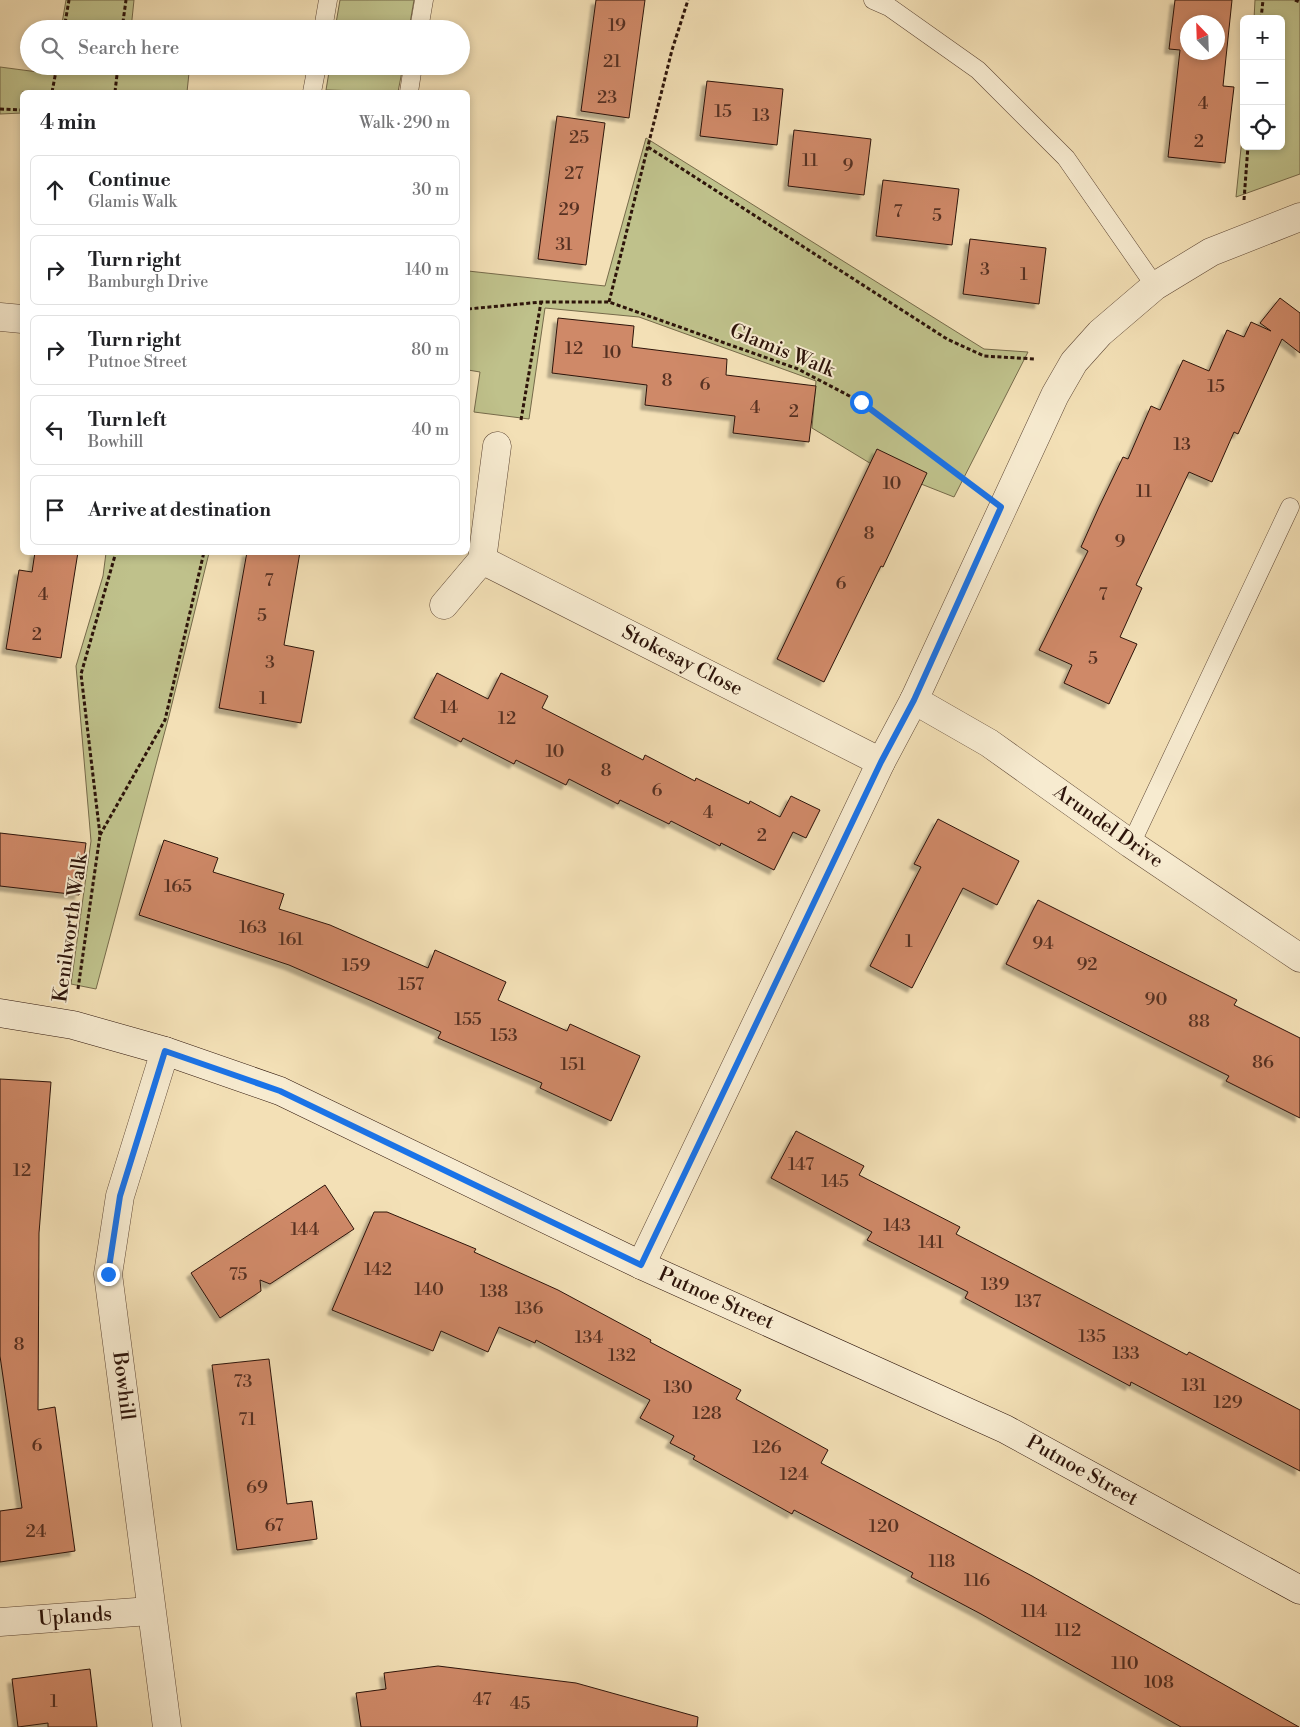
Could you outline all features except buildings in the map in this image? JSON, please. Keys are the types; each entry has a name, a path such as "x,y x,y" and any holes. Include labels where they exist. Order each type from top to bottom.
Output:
{"street":[{"path":"641,1265 881,762 914,700 1001,507 1055,395 1074,362 1100,333 1155,286 1211,252 1300,218"},
{"path":"0,317 20,319"},
{"path":"444,605 482,560 497,446"},
{"name":"Stokesay Close","path":"482,560 881,762"},
{"name":"Arundel Drive","path":"914,700 989,743 1130,844 1300,958"},
{"name":"Putnoe Street","path":"0,1013 73,1025 165,1051 280,1091 641,1265 1006,1429 1300,1590"},
{"name":"Bowhill","path":"165,1051 120,1196 108,1274 150,1611 167,1727"},
{"name":"Uplands","path":"0,1622 150,1611"}],"lane":[{"path":"325,20 328,0"},
{"path":"421,20 424,0"},
{"path":"873,0 889,7 978,70 1066,158 1155,286"},
{"path":"312,90 315,75"},
{"path":"409,90 412,75"},
{"path":"1130,844 1290,507"}],"path":[{"path":"66,20 69,0"},
{"path":"123,20 126,0"},
{"path":"609,302 688,0"},
{"path":"1261,15 1263,0"},
{"path":"1295,0 1300,2"},
{"path":"52,90 55,75"},
{"path":"115,90 117,75"},
{"path":"0,109 20,110"},
{"path":"648,147 947,339 984,356 1074,362"},
{"path":"1248,150 1244,196 1251,237"},
{"path":"497,446 523,418 541,302"},
{"name":"Glamis Walk","path":"470,310 541,302 609,302 798,369 861,402 1001,507"},
{"name":"Kenilworth Walk","path":"73,1025 100,835 81,674 115,555"},
{"name":"Kenilworth Walk","path":"100,835 164,720 203,555"}],"green space":[{"path":"66,0 134,0 132,20 63,20"},
{"path":"340,0 414,0 411,20 337,20"},
{"path":"1255,0 1300,0 1300,174 1236,197 1241,150 1285,150 1285,15 1254,15"},
{"path":"0,67 20,70 20,75 189,75 187,90 20,90 20,113 0,114"},
{"path":"328,75 401,75 398,90 326,90"},
{"path":"646,138 984,349 1028,352 954,497 873,465 812,428 816,381 639,317 545,308 529,419 474,412 480,372 470,370 470,271 605,286"},
{"path":"106,555 209,555 169,716 96,989 71,984 91,841 76,666 103,576"}],"route":[{"path":"108,1274 120,1196 165,1051 280,1091 641,1265 881,762 914,700 1001,507 861,402"}]}
